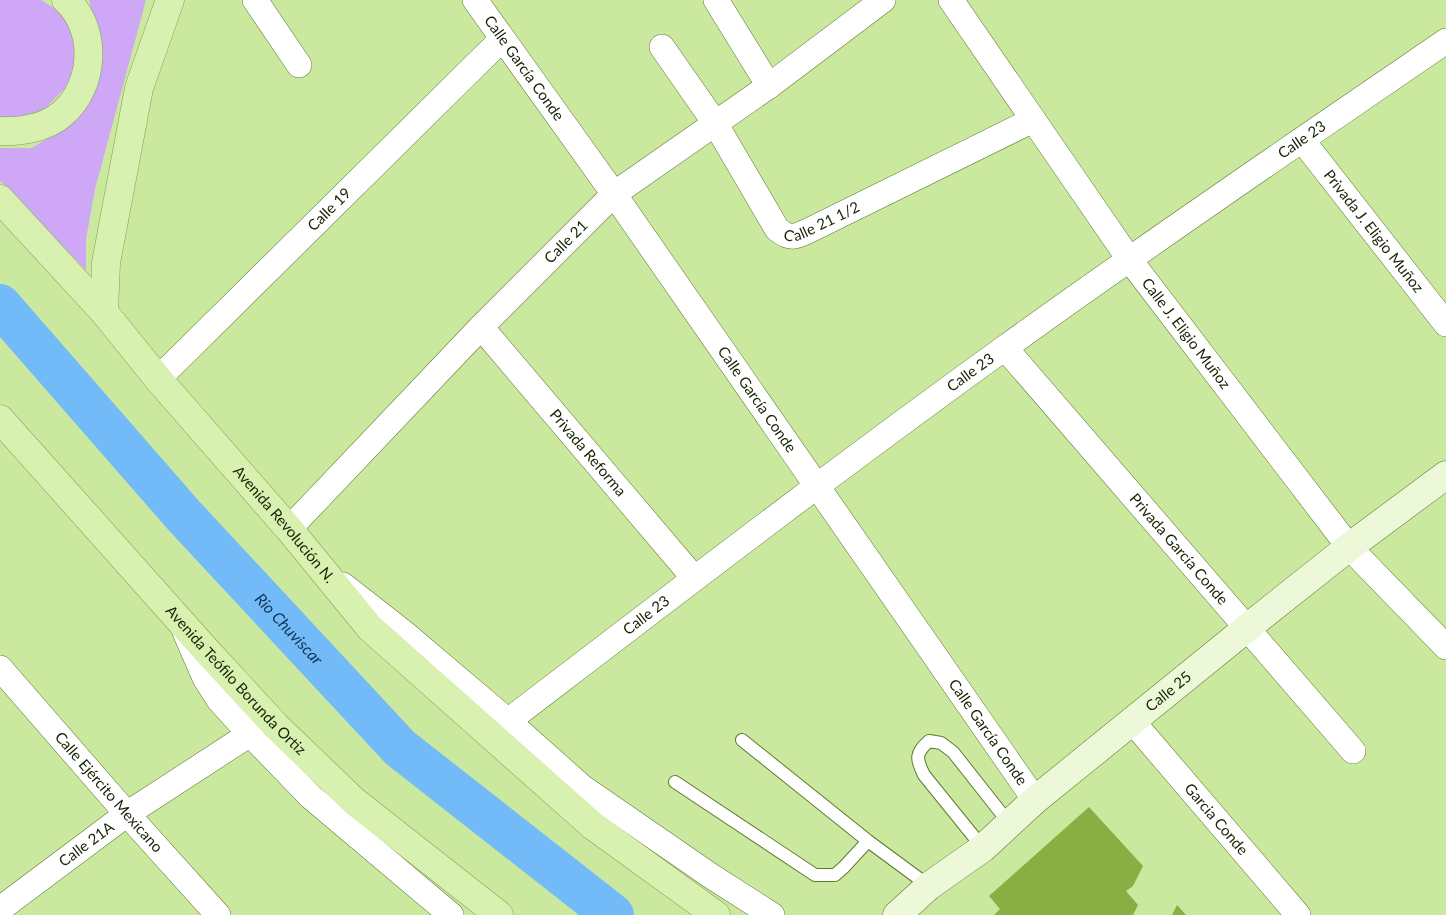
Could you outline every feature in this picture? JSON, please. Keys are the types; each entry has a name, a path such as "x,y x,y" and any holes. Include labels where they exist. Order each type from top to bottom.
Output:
{"main road":[{"path":"0,132 14,132 39,126 62,114 77,97 86,76 89,53 86,34 75,8 66,0"},
{"path":"104,312 106,263 139,88 170,0"},
{"name":"Avenida Revolución N.","path":"0,199 104,312 158,379 289,529 370,628 593,826 716,915"},
{"name":"Avenida Teófilo Borunda Ortiz","path":"0,419 276,726 354,801 499,915"}],"street":[{"path":"255,0 299,65"},
{"name":"Calle García Conde","path":"475,0 614,194 1035,800"},
{"path":"716,0 769,86"},
{"name":"Calle 21","path":"289,529 481,327 614,194 769,86 883,0"},
{"name":"Calle J. Eligio Muñoz","path":"951,0 1129,259 1349,547 1446,647"},
{"name":"Calle 19","path":"158,379 502,39"},
{"name":"Calle 23","path":"508,721 694,578 1005,348 1129,259 1446,41"},
{"name":"Calle 21 1/2","path":"662,47 715,123 777,229 786,236 792,236 812,229 1034,120"},
{"name":"Privada J. Eligio Muñoz","path":"1302,140 1446,324"},
{"name":"Privada Reforma","path":"481,327 694,578"},
{"name":"Privada García Conde","path":"1005,348 1353,751"},
{"name":"Calle 25","path":"898,915 929,886 983,848 1035,800 1247,628 1349,547 1446,475"},
{"path":"326,573 403,632 582,787 711,876 772,915"},
{"path":"180,620 205,678 219,700 250,734 311,797 451,915"},
{"name":"Calle Ejército Mexicano","path":"0,669 218,915"},
{"name":"Garcia Conde","path":"1133,722 1298,915"},
{"name":"Calle 21A","path":"0,909 127,814 250,734"}],"lane":[{"path":"742,740 868,841 929,886"},
{"path":"983,848 924,774 918,761 920,748 930,741 941,742 953,752 1009,823"},
{"path":"675,782 815,875 835,875 868,841"}],"shaded area":[{"path":"0,0 41,0 64,14 79,54 66,87 39,115 0,118"},
{"path":"89,0 146,0 95,189 86,239 86,270 0,181 0,148 32,148 62,129 100,48"}],"building":[{"path":"1089,807 1143,866 1133,886 1126,891 1138,905 1133,915 994,915 1000,909 989,896"},
{"path":"1177,905 1186,915 1172,915"}],"waterway":[{"name":"Rio Chuviscar","path":"0,305 185,517 400,748 613,915"}]}
